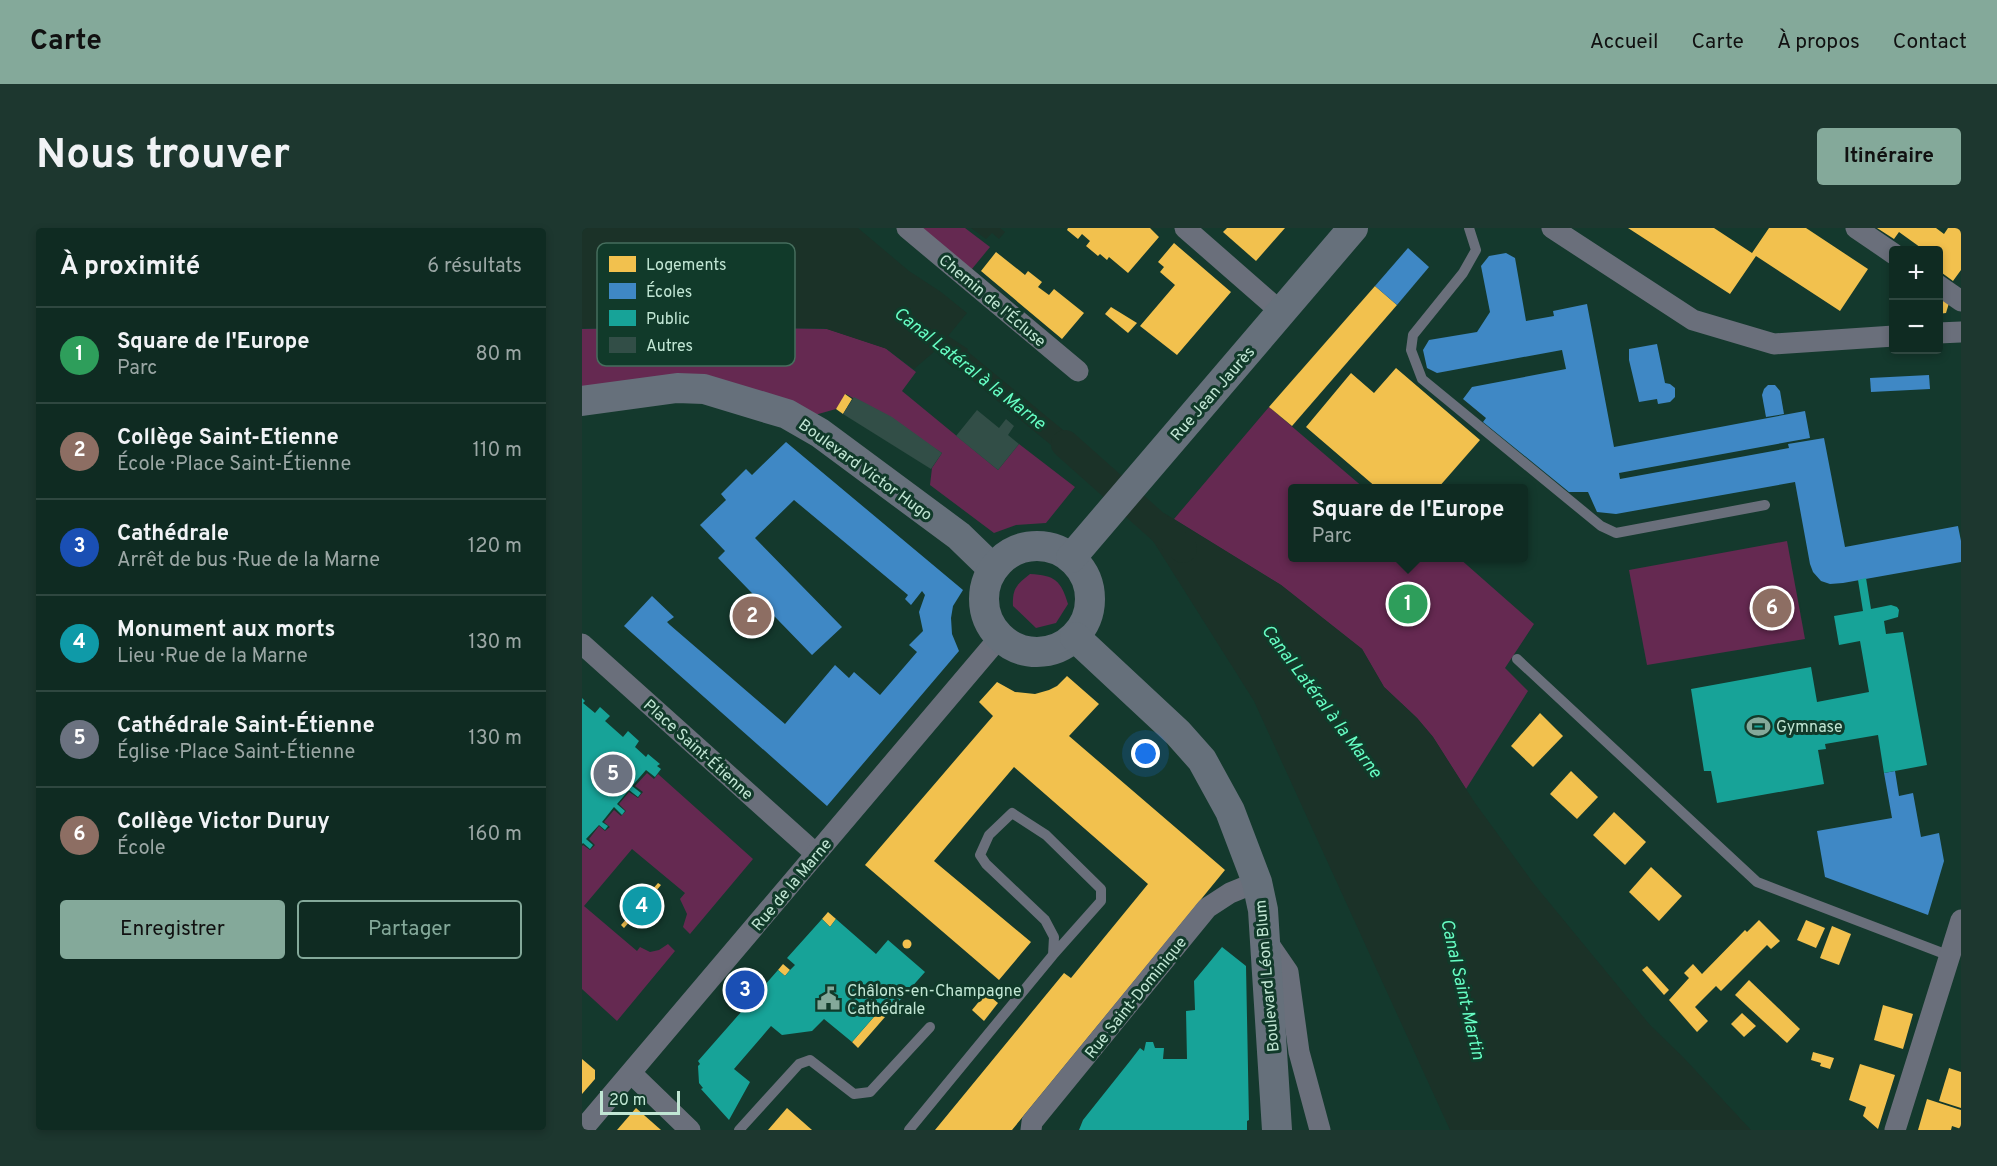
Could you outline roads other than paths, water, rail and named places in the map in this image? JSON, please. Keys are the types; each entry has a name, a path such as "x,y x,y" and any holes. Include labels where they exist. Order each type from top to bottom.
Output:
{"main road":[{"name":"Rue Jean Jaurès","path":"1079,548 1353,228"},
{"name":"Boulevard Victor Hugo","path":"582,401 677,388 704,389 787,414 820,433 959,536 993,569"},
{"path":"1032,546 1045,546 1059,550 1079,548 1083,572 1089,588 1090,606 1085,623 1075,637 1061,647 1045,652 1029,652 1013,647 999,638 990,626 983,597 986,583 993,569 1004,557 1032,546"},
{"name":"Boulevard Léon Blum","path":"1075,637 1178,733 1202,760 1230,811 1257,882 1263,910 1276,1130"}],"street":[{"name":"Chemin de l'Écluse","path":"907,228 1078,371"},
{"path":"1185,228 1281,312"},
{"path":"1552,228 1693,320 1774,344 1889,336"},
{"path":"1856,228 1889,251"},
{"path":"1943,288 1961,301"},
{"path":"1943,333 1961,332"},
{"name":"Rue de la Marne","path":"582,1130 999,638"},
{"name":"Place Saint-Étienne","path":"582,644 816,854"},
{"name":"Rue Saint-Dominique","path":"1031,1130 1032,1122 1207,908 1230,893 1257,882"},
{"path":"1895,1130 1961,920"},
{"path":"1265,939 1288,972 1299,1052 1320,1130"},
{"path":"631,1073 690,1130"}],"lane":[{"path":"1469,228 1476,250 1463,273 1413,335 1411,350 1422,379 1601,526 1616,533 1766,505"},
{"path":"1517,659 1757,882 1950,956"},
{"path":"909,1130 1053,955 1101,901 1101,889 1046,835 1012,813 989,835 980,855 986,864 1045,920 1054,936 1053,955"},
{"path":"739,1130 799,1064 810,1060 854,1094 870,1092 930,1027"}],"water":[{"path":"582,228 858,228 909,271 967,313 948,336 968,349 967,351 1091,453 1093,452 1103,460 1087,479 1077,471 1079,468 955,366 953,368 935,351 914,369 887,349 824,328 795,327 795,243 597,243 597,327 582,328"},
{"path":"971,228 1000,228 1005,232 999,239 992,233 986,239"},
{"name":"Canal Saint-Martin","path":"1164,513 1281,585 1362,649 1384,687 1417,718 1433,737 1475,803 1534,884 1650,1025 1751,1130 1450,1130 1254,701 1148,533"}],"waterway":[{"name":"Canal Latéral à la Marne","path":"1065,444 1183,549"}],"place":[{"name":"Square de l'Europe","path":"1408,604"},
{"name":"Collège Victor Duruy","path":"1772,608"},
{"name":"Collège Saint-Etienne","path":"752,616"},
{"name":"Gymnase","path":"1758,726"},
{"name":"Cathédrale Saint-Étienne","path":"613,774"},
{"name":"Monument aux morts","path":"642,906"},
{"name":"Cathédrale","path":"745,990"},
{"name":"Châlons-en-Champagne Cathédrale","path":"829,999"}]}
